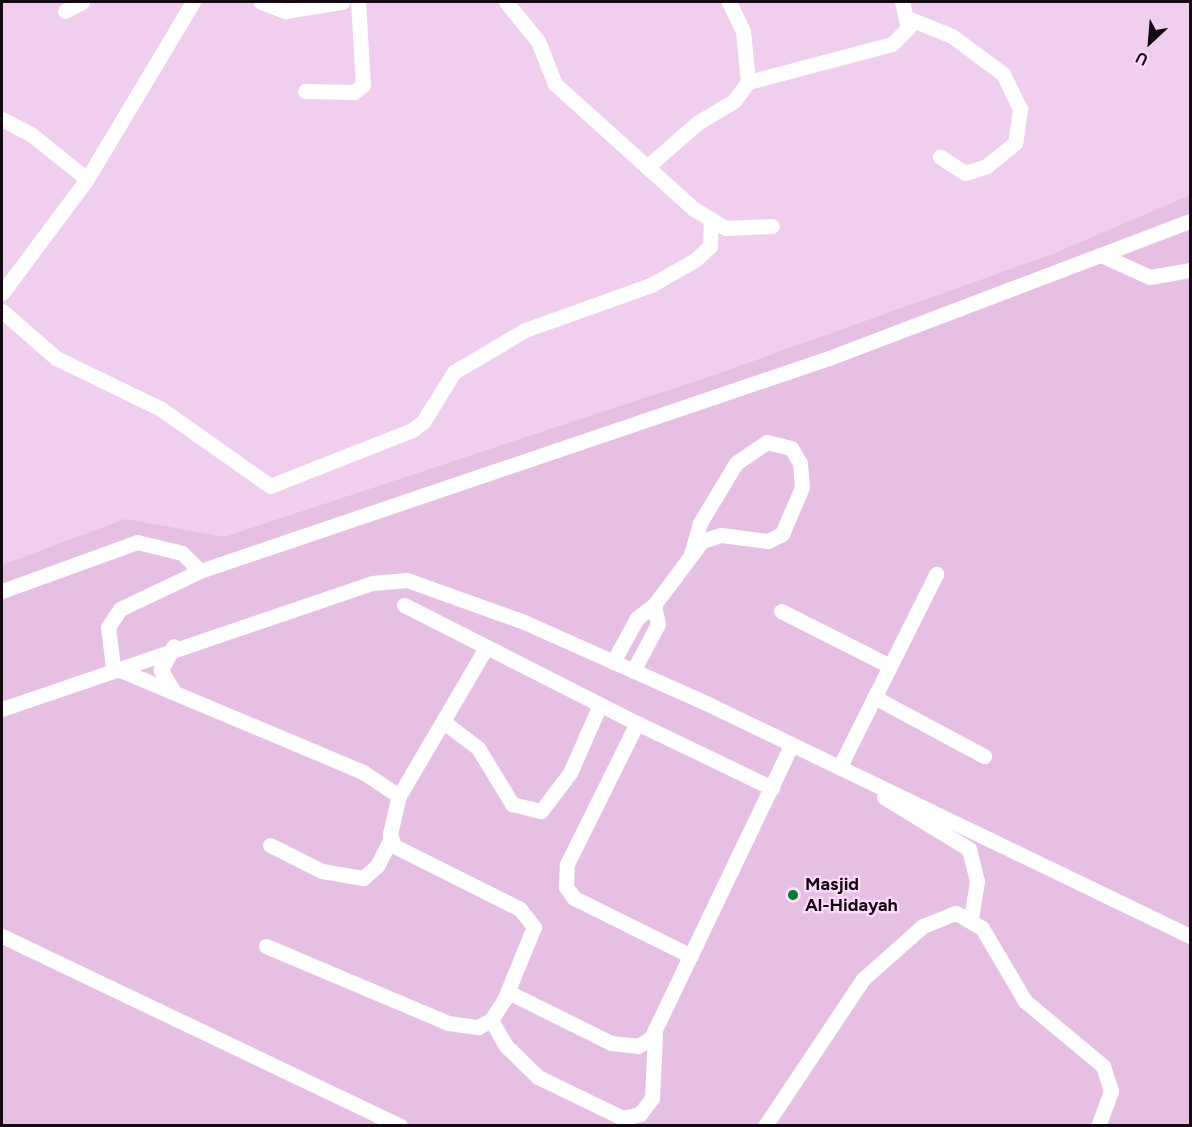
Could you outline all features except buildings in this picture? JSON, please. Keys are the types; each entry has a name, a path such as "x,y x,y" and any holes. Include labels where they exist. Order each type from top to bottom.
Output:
{"street":[{"path":"65,11 82,2"},
{"path":"2,293 87,179 193,2"},
{"path":"261,2 285,11 342,2"},
{"path":"305,91 354,92 363,85 358,2"},
{"path":"506,2 538,40 555,84 711,222 741,229 772,226"},
{"path":"647,167 697,123 735,101 748,82 743,31 729,2"},
{"path":"902,2 910,19 952,36 1003,74 1020,109 1015,143 987,166 965,173 940,157"},
{"path":"748,82 891,44 910,19"},
{"path":"2,119 32,135 87,179"},
{"path":"113,667 108,627 120,609 200,571 818,362 1103,256 1191,220"},
{"path":"2,310 56,358 161,410 270,486 412,430 423,422 454,372 525,330 651,285 695,260 710,246 711,222"},
{"path":"1103,256 1150,277 1191,270"},
{"path":"613,662 637,618 654,605 691,555 712,537 768,541 782,534 802,487 800,464 791,448 767,442 736,463 700,523 691,555"},
{"path":"2,591 137,542 182,552 200,571"},
{"path":"840,766 936,574"},
{"path":"2,709 174,646 372,583 407,580 633,671 791,746 840,766 1191,936"},
{"path":"405,605 599,707 772,788"},
{"path":"633,671 658,624 654,605"},
{"path":"782,611 890,666"},
{"path":"174,646 161,670 174,692"},
{"path":"270,845 322,871 363,878 377,866 390,840 399,796 445,723 486,648"},
{"path":"113,667 363,772 399,796"},
{"path":"874,697 984,756"},
{"path":"445,723 478,748 512,804 541,812 570,773 599,707"},
{"path":"637,723 567,864 566,887 586,906 691,956"},
{"path":"491,1020 506,1046 538,1077 623,1118 640,1114 652,1098 655,1034 791,746"},
{"path":"861,776 876,792 969,849 977,881 971,918 1025,1001 1103,1066 1111,1091 1098,1125"},
{"path":"266,946 448,1023 478,1027 491,1020 508,992 533,933 529,916 425,866 390,840"},
{"path":"765,1125 863,979 923,926 950,913 971,918"},
{"path":"2,936 400,1125"},
{"path":"508,992 611,1043 638,1046 655,1034"}],"shaded area":[{"path":"1190,195 1190,1125 2,1126 2,565 125,519 224,537 714,375 1053,254"}],"place":[{"name":"Masjid Al-Hidayah","path":"793,895"}]}
